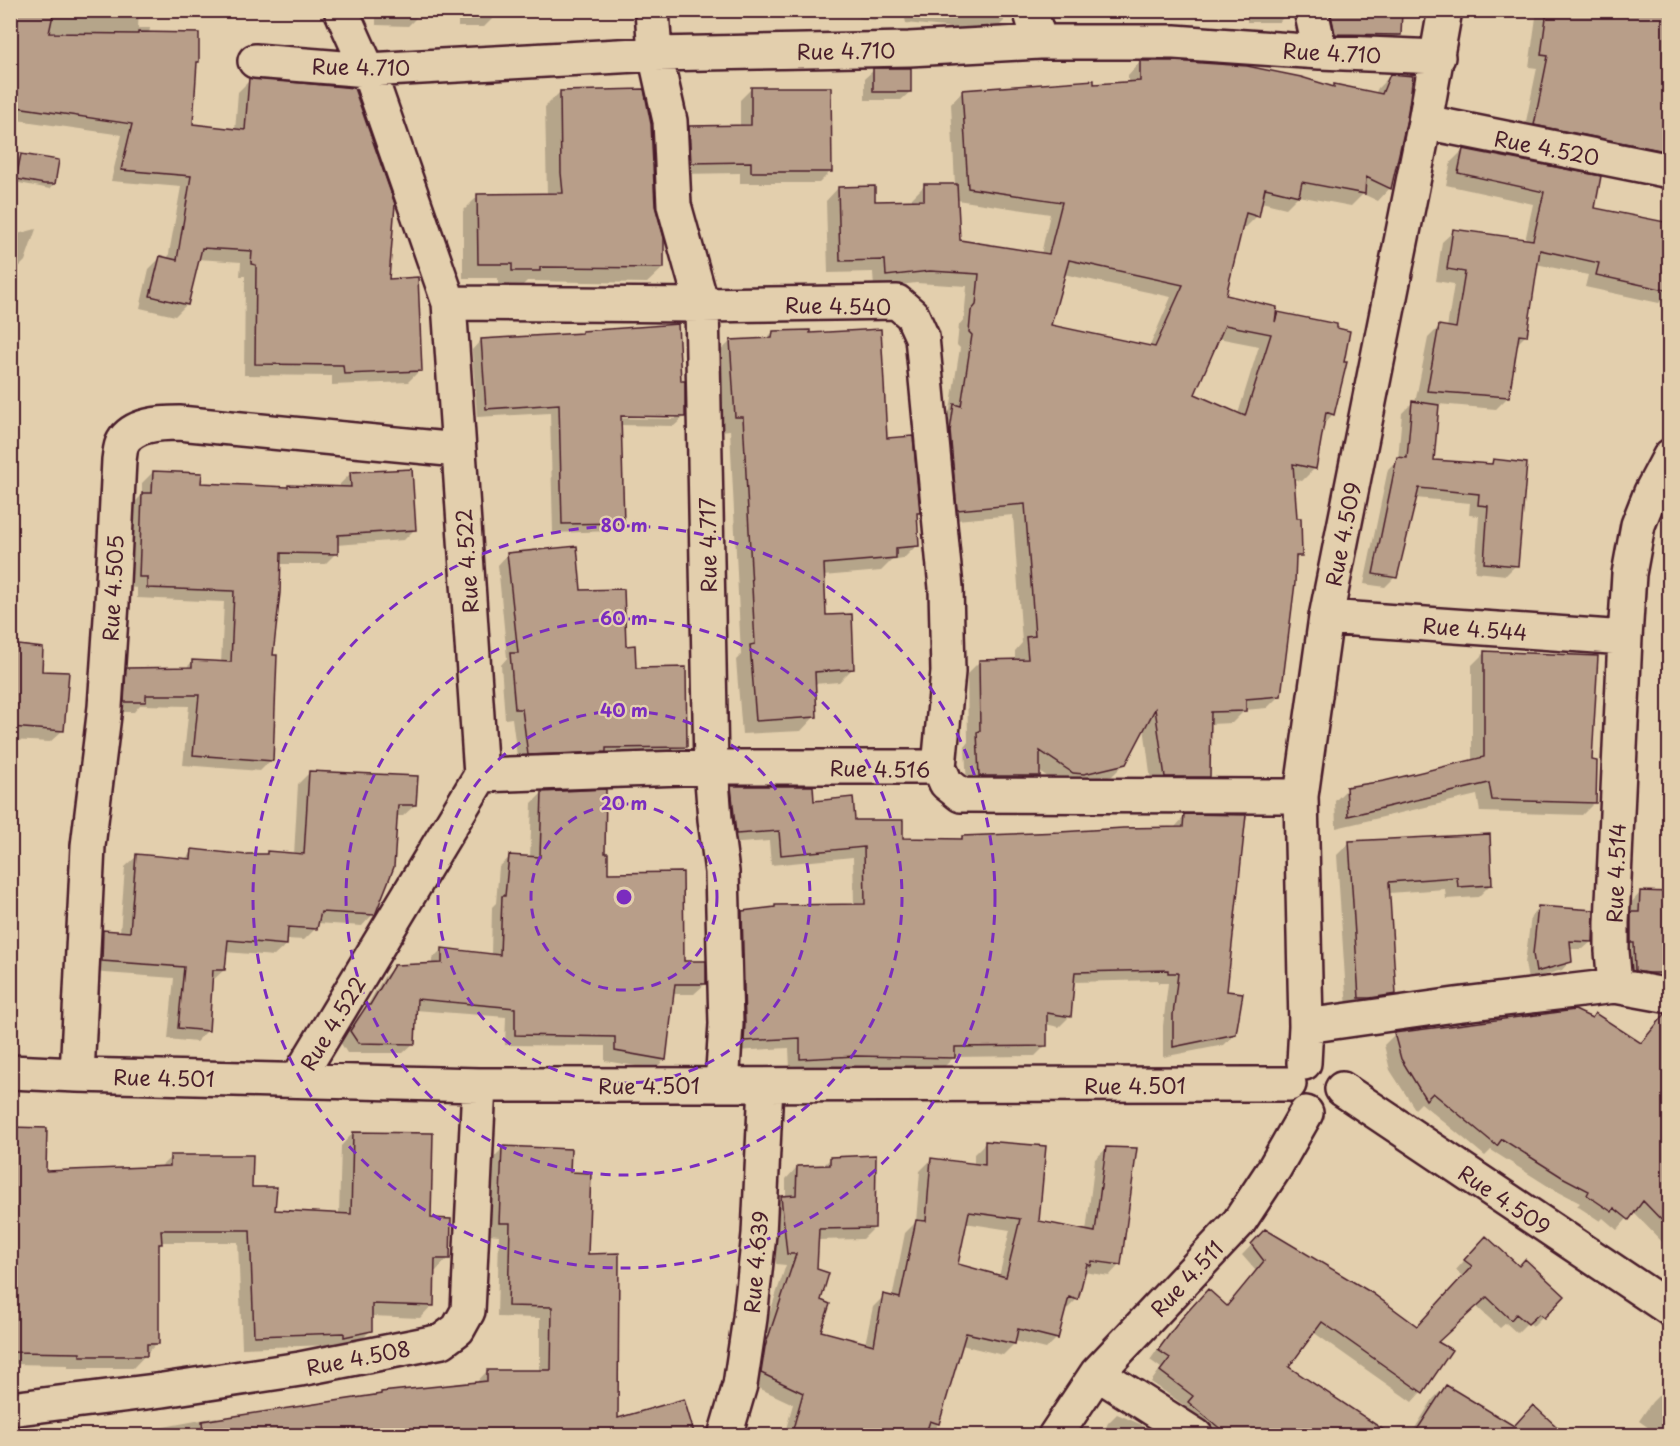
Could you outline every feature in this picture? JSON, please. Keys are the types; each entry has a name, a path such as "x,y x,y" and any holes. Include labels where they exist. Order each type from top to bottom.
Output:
{"street":[{"name":"Rue 4.522","path":"297,1080 481,775 449,303 368,70 341,10"},
{"name":"Rue 4.717","path":"652,10 655,54 670,121 674,205 702,305 711,767 722,872 726,1024 722,1085"},
{"path":"1030,10 1040,42"},
{"path":"1311,10 1320,52"},
{"name":"Rue 4.509","path":"1296,1074 1306,1026 1301,796 1326,617 1438,57 1445,10"},
{"name":"Rue 4.710","path":"255,61 368,70 655,54 909,49 1040,42 1174,42 1438,57"},
{"name":"Rue 4.520","path":"1425,122 1670,171"},
{"name":"Rue 4.540","path":"449,303 702,305 897,302 912,315 922,337 946,588 948,672 939,766"},
{"name":"Rue 4.505","path":"77,1075 88,846 105,707 118,460 123,442 133,433 153,424 179,423 458,450"},
{"name":"Rue 4.514","path":"1615,986 1612,923 1629,574 1638,525 1651,492 1670,456"},
{"name":"Rue 4.544","path":"1326,617 1625,638"},
{"name":"Rue 4.516","path":"481,775 711,767 939,766 946,783 961,795 1301,796"},
{"path":"1306,1026 1615,986 1670,996"},
{"path":"1315,1061 1336,1070 1342,1089 1338,1103 1329,1111 1318,1114 1306,1113 1295,1107 1290,1096 1296,1074 1315,1061"},
{"name":"Rue 4.501","path":"10,1072 479,1085 766,1085 1296,1074"},
{"name":"Rue 4.508","path":"10,1409 163,1390 300,1369 442,1341 458,1329 468,1311 479,1085"},
{"name":"Rue 4.639","path":"725,1436 740,1385 750,1318 759,1234 766,1085"},
{"name":"Rue 4.509","path":"1342,1089 1670,1308"},
{"name":"Rue 4.511","path":"1055,1436 1097,1373 1239,1222 1274,1169 1306,1113"},
{"path":"1097,1373 1196,1436"}],"building":[{"path":"10,10 54,10 49,33 199,33 199,62 197,62 193,124 245,130 249,78 354,88 395,204 389,279 418,277 422,371 344,374 343,365 255,364 256,265 251,264 252,251 202,248 188,305 150,296 160,256 177,260 191,176 121,170 132,124 10,106"},
{"path":"1330,10 1402,10 1401,35 1335,34"},
{"path":"1547,10 1670,10 1670,152 1534,125 1548,56 1541,55"},
{"path":"1140,61 1247,66 1301,77 1334,87 1334,84 1382,94 1390,74 1413,76 1407,119 1391,189 1366,177 1365,194 1302,182 1299,196 1265,188 1259,217 1246,213 1226,295 1277,307 1275,322 1278,312 1337,324 1337,328 1350,331 1344,362 1347,362 1334,415 1326,412 1316,469 1293,464 1297,518 1301,518 1302,556 1296,556 1295,583 1281,696 1246,699 1246,711 1211,712 1210,777 1165,777 1155,709 1126,764 1084,774 1073,773 1040,751 1040,776 979,776 977,732 980,731 979,660 1028,659 1026,637 1035,636 1025,504 957,510 950,431 954,404 961,406 972,335 969,332 971,311 976,305 979,274 930,271 886,276 885,260 840,261 838,187 875,186 875,201 924,200 924,184 957,184 960,240 1049,254 1062,202 968,188 962,90 1094,80 1094,84 1140,81","holes":["1069,260 1183,285 1155,347 1051,325","1225,325 1271,334 1245,416 1195,394"]},
{"path":"873,68 911,68 911,92 873,92"},
{"path":"751,87 831,87 832,172 751,172 751,162 691,163 689,126 751,125"},
{"path":"644,89 651,124 655,206 664,238 664,268 540,267 540,271 512,271 512,264 478,264 477,194 563,193 560,91"},
{"path":"1463,149 1601,176 1595,208 1670,223 1670,291 1596,275 1599,263 1540,250 1527,336 1519,335 1509,397 1427,391 1439,325 1456,328 1465,272 1447,269 1453,229 1533,240 1544,192 1458,173"},
{"path":"21,154 59,160 55,184 16,179"},
{"path":"678,324 681,381 685,381 685,417 621,416 624,523 562,524 559,404 486,409 481,339"},
{"path":"881,329 887,438 913,436 920,513 917,513 919,546 896,548 896,558 824,564 826,615 852,614 854,669 815,672 817,717 756,721 750,645 755,644 743,417 735,417 730,340 772,338 773,331 810,330 810,333"},
{"path":"1412,401 1439,405 1434,460 1492,464 1493,459 1527,463 1518,566 1484,563 1488,506 1478,505 1479,494 1419,488 1397,578 1373,574 1397,457 1407,458"},
{"path":"412,469 416,530 338,535 338,554 281,553 280,593 273,655 277,655 273,761 193,755 199,695 146,695 146,702 124,702 126,668 192,667 192,660 231,662 234,591 147,588 147,577 139,577 142,493 152,493 153,471 202,473 201,483 351,487 350,472"},
{"path":"577,546 581,590 624,589 626,646 635,645 636,668 686,667 687,747 606,748 606,752 528,755 522,709 515,709 510,653 518,653 507,553"},
{"path":"10,644 43,648 42,671 69,672 64,731 10,727"},
{"path":"1484,651 1598,656 1592,760 1597,761 1596,803 1492,800 1489,783 1348,816 1346,787 1384,781 1484,757"},
{"path":"309,771 418,776 416,805 398,805 394,867 375,915 321,912 317,929 288,927 287,945 228,940 225,970 213,970 209,1031 178,1028 184,967 102,961 103,930 130,932 136,854 191,859 192,849 247,855 267,854 267,851 304,854"},
{"path":"731,786 813,786 814,801 853,797 855,820 903,820 903,838 962,839 962,836 1183,827 1184,814 1246,815 1227,991 1243,993 1236,1034 1173,1047 1173,1015 1178,973 1168,973 1168,970 1075,972 1071,1017 1047,1013 1047,1046 955,1047 955,1058 856,1056 800,1059 800,1038 744,1041 742,911 775,907 775,905 865,904 864,847 781,855 779,831 736,834"},
{"path":"606,789 605,853 608,853 608,873 683,872 684,961 706,961 706,984 675,984 666,1060 615,1051 615,1037 515,1035 515,1008 417,999 415,1044 358,1043 350,1031 367,1005 370,1005 394,965 442,963 442,948 500,955 502,896 505,896 509,855 540,857 542,792"},
{"path":"1490,834 1492,885 1458,887 1457,877 1389,882 1396,994 1359,998 1349,841"},
{"path":"1640,891 1670,892 1670,973 1635,971 1634,943 1631,943 1631,912 1639,912"},
{"path":"1538,906 1594,910 1593,942 1570,941 1572,962 1536,972 1533,954"},
{"path":"1575,1010 1592,1018 1595,1013 1641,1043 1665,1014 1670,1014 1670,1229 1643,1201 1629,1220 1614,1208 1612,1212 1587,1195 1589,1191 1562,1177 1502,1139 1497,1146 1433,1093 1426,1100 1401,1059 1394,1033"},
{"path":"10,1127 47,1128 46,1171 170,1166 170,1155 253,1155 252,1187 277,1187 275,1210 351,1214 353,1132 433,1133 431,1218 451,1219 450,1259 435,1259 434,1306 372,1304 372,1331 344,1337 344,1333 254,1336 250,1230 161,1230 159,1344 147,1344 147,1356 80,1356 80,1353 10,1352"},
{"path":"985,1141 1046,1146 1039,1221 1095,1232 1106,1147 1137,1148 1121,1265 1092,1261 1091,1266 1087,1264 1078,1300 1069,1297 1058,1339 1018,1329 1015,1344 966,1333 939,1424 930,1421 925,1436 791,1436 803,1393 761,1373 765,1347 796,1254 787,1254 781,1196 796,1195 797,1166 830,1165 830,1157 876,1155 875,1228 819,1229 817,1269 829,1273 821,1300 830,1304 821,1331 874,1345 883,1294 900,1298 916,1220 926,1221 931,1158 985,1165","holes":["969,1212 1020,1219 1006,1277 958,1264"]},
{"path":"502,1146 571,1149 570,1172 591,1173 588,1254 619,1253 618,1418 684,1399 695,1436 569,1436 567,1429 497,1436 203,1436 202,1421 381,1394 381,1392 487,1381 487,1370 551,1370 552,1307 508,1306 510,1223 499,1223"},
{"path":"1265,1229 1372,1293 1417,1326 1472,1266 1464,1260 1486,1236 1519,1266 1525,1259 1565,1296 1544,1318 1539,1314 1528,1324 1516,1314 1511,1320 1487,1297 1438,1342 1452,1350 1423,1393 1322,1322 1289,1367 1393,1436 1229,1436 1188,1402 1193,1396 1160,1371 1170,1358 1158,1350 1181,1319 1208,1289 1227,1306 1264,1261 1251,1244"},
{"path":"1446,1385 1514,1426 1533,1405 1567,1436 1413,1436"}]}
